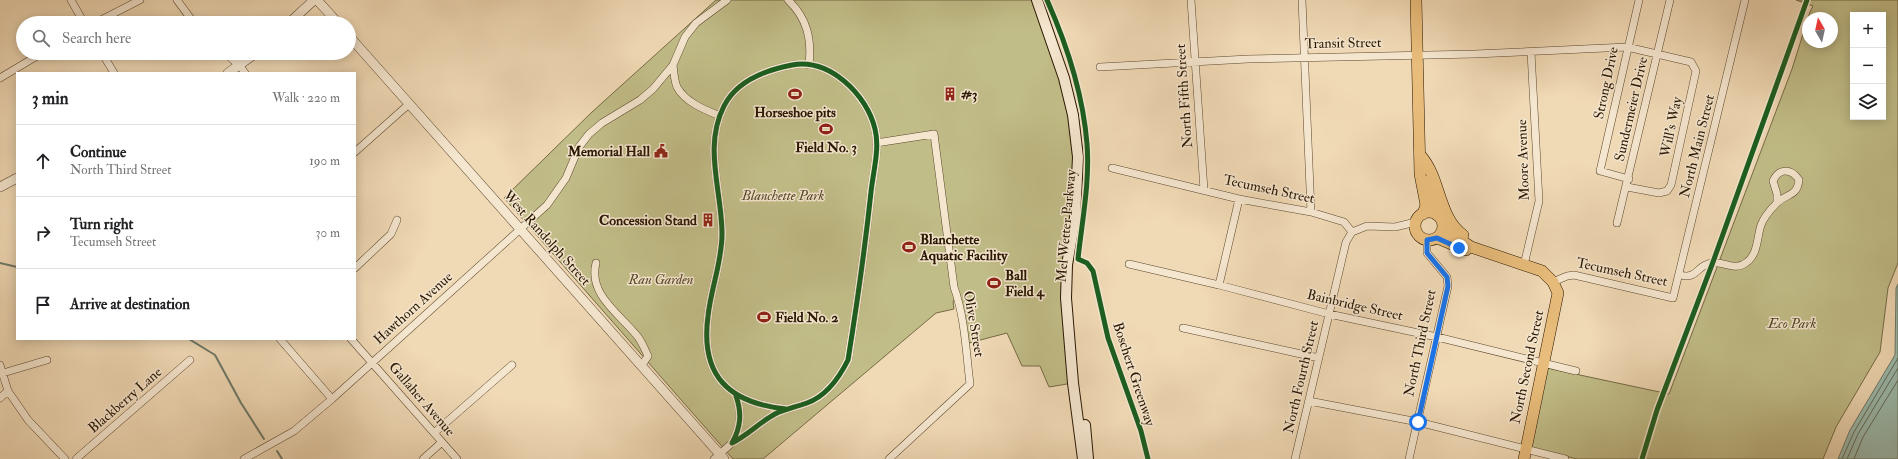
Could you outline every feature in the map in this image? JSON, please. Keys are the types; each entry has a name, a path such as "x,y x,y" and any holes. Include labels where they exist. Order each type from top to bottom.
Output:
{"main road":[{"name":"Mel Wetter Parkway","path":"1037,0 1064,78 1073,115 1078,157 1074,218 1067,265 1074,387 1083,459"},
{"name":"Mel Wetter Parkway","path":"1044,0 1069,76 1079,114 1084,157 1081,218 1073,265 1070,306 1088,459"},
{"name":"North Third Street","path":"1416,0 1419,55 1420,174 1426,205 1415,228 1417,234 1439,232"},
{"name":"North Third Street","path":"1421,156 1437,215 1442,220 1439,232"},
{"name":"North Third Street","path":"1421,156 1429,165 1439,232"},
{"path":"1420,218 1430,213 1437,215"},
{"path":"1439,232 1499,258 1542,271 1553,282"},
{"name":"North Second Street","path":"1525,454 1558,293 1553,282"}],"street":[{"path":"71,0 80,16"},
{"path":"109,16 140,0"},
{"path":"177,0 189,16"},
{"path":"297,16 314,0"},
{"path":"317,0 332,16"},
{"name":"Hawthorn Avenue","path":"244,459 294,431 332,399 547,205 566,178 579,147 589,134 602,123 653,89 673,65 685,37 696,23 727,0"},
{"path":"788,0 799,11 806,22 810,38 809,65"},
{"name":"North Fifth Street","path":"1191,0 1204,190"},
{"path":"1302,0 1311,212"},
{"name":"Strong Drive","path":"1628,183 1600,171 1627,47 1639,0"},
{"name":"Sundermeier Drive","path":"1617,223 1628,183 1670,0"},
{"name":"North Main Street","path":"1673,298 1680,275 1745,0"},
{"name":"West Randolph Street","path":"356,44 642,365 719,457"},
{"name":"Transit Street","path":"1100,67 1304,57 1531,52 1627,47 1691,62 1695,67"},
{"name":"Moore Avenue","path":"1524,265 1539,201 1531,52"},
{"path":"0,78 30,60"},
{"path":"106,60 113,72"},
{"path":"232,60 242,70 250,60"},
{"path":"732,443 744,437 774,415 786,409 808,403 825,393 841,375 848,360 866,243 876,130 862,99 851,86 837,76 820,68 796,64 774,69 753,77 737,89 724,105 720,116 716,131 714,150 722,251 708,316 707,336 709,355 714,370 727,388 736,396 749,402 767,407 786,409"},
{"path":"673,65 675,83 679,90 698,106 720,116"},
{"name":"Will's Way","path":"1628,183 1659,193 1667,191 1671,185 1696,71 1695,67"},
{"path":"356,151 409,104"},
{"name":"Olive Street","path":"876,143 934,134 939,159 954,287 958,298 970,384 889,459"},
{"name":"Tecumseh Street","path":"1112,168 1239,199 1311,212 1344,222 1352,232"},
{"path":"1680,275 1694,275 1703,266 1713,262 1734,267 1740,267 1748,262 1753,253 1761,225 1767,214 1777,202 1794,193 1798,185 1799,180 1795,174 1790,171 1783,170 1776,174 1773,181 1777,194 1777,202"},
{"path":"0,187 16,179"},
{"path":"1219,285 1239,199"},
{"path":"1352,232 1367,226 1395,227 1420,218"},
{"path":"356,267 391,234 397,220"},
{"name":"North Fourth Street","path":"1296,459 1346,242 1352,232"},
{"name":"North Third Street","path":"1410,459 1448,286 1447,277 1427,253 1439,232"},
{"path":"596,263 594,272 601,298 638,338 648,356 642,365"},
{"name":"Bainbridge Street","path":"1129,264 1219,285 1329,314 1437,337 1576,371"},
{"name":"Tecumseh Street","path":"1553,282 1567,276 1574,275 1673,298"},
{"path":"1183,328 1319,358"},
{"path":"281,340 332,399"},
{"name":"Gallaher Avenue","path":"352,340 373,362 457,459"},
{"path":"3,373 47,360"},
{"name":"Blackberry Lane","path":"76,459 190,360"},
{"path":"0,365 8,391 28,420 65,459"},
{"path":"434,433 512,365"},
{"path":"0,398 8,391"},
{"path":"719,457 732,443 737,434 741,409 736,396"},
{"path":"1309,401 1418,422 1525,454 1565,459"},
{"path":"423,459 442,442"}],"green space":[{"name":"Blanchette Park","path":"716,0 1037,0 1064,78 1078,157 1067,265 1073,383 1049,387 1040,366 1022,366 1007,333 965,344 957,298 953,301 954,309 936,313 763,459 733,459 504,198 592,112"},
{"name":"Eco Park","path":"1796,0 1898,0 1898,263 1888,288 1880,352 1836,427 1823,459 1577,459 1529,447 1547,368 1669,394 1792,69 1802,37 1802,48 1838,48 1838,12 1810,12 1813,6"}],"water":[{"path":"1898,284 1898,459 1838,459 1850,430 1895,355 1896,288"}],"waterway":[{"path":"0,263 16,267"},
{"path":"191,340 215,355 241,403 264,439"},
{"path":"277,451 282,459"}],"cycle path":[{"name":"Boschert Greenway","path":"1047,0 1061,34 1073,70 1085,125 1088,158 1085,202 1078,259 1087,263 1093,271 1108,338 1141,431 1148,459"},
{"path":"1642,459 1657,410 1713,262 1807,0"},
{"path":"736,396 740,420 732,443 775,414 807,403 821,396 832,386 848,360 861,276 877,144 871,116 864,104 845,82 833,73 820,67 806,64 792,65 762,73 744,83 736,89 724,106 718,122 715,137 715,169 721,218 722,244 708,316 707,337 709,355 714,370 723,383 734,393 766,406 786,409"}],"place":[{"name":"Horseshoe pits","path":"795,94"},
{"name":"#3","path":"950,94"},
{"name":"Field No. 3","path":"826,129"},
{"name":"Memorial Hall","path":"661,151"},
{"name":"Concession Stand","path":"708,220"},
{"name":"Blanchette Aquatic Facility","path":"909,247"},
{"name":"Ball Field 4","path":"994,283"},
{"name":"Field No. 2","path":"764,317"}],"route":[{"path":"1418,422 1448,286 1447,277 1427,253 1427,240 1437,238 1459,248"}],"park label":[{"name":"Rau Garden","path":"661,279"}]}
